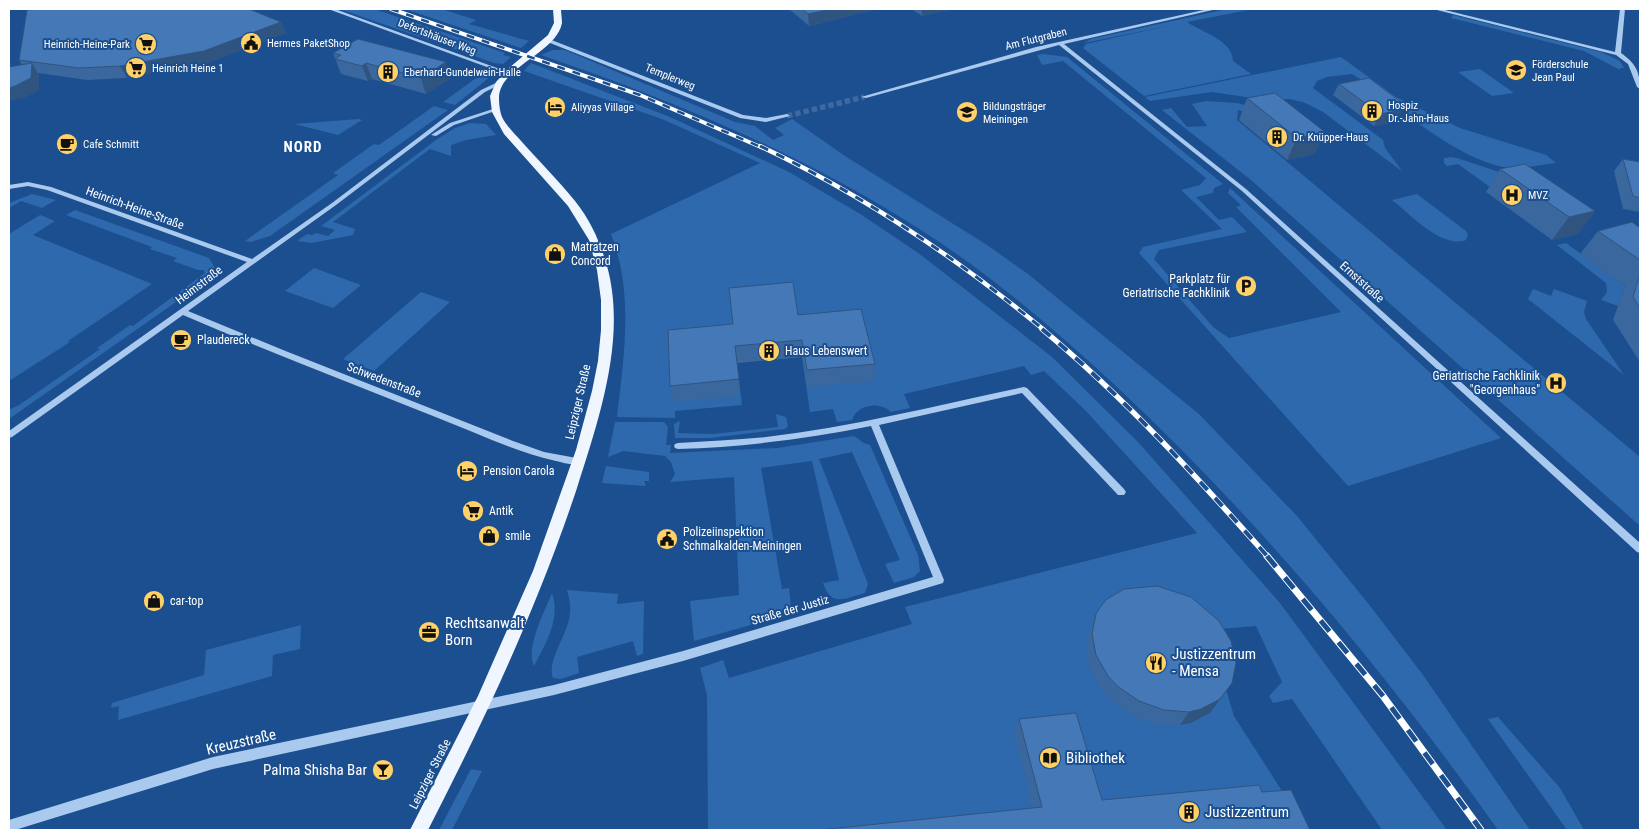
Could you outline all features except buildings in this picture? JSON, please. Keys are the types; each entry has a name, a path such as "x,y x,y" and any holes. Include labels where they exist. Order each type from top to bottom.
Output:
{"main road":[{"path":"495,110 495,98 500,84 508,73 556,31 558,24 557,9"},
{"name":"Leipziger Straße","path":"419,830 484,704 538,583 598,398 607,338 605,291 594,239 579,215 506,129 495,110"}],"street":[{"name":"Defertshäuser Weg","path":"331,9 508,73"},
{"name":"Am Flutgraben","path":"864,97 1060,43 1214,9"},
{"path":"1436,9 1618,54 1631,63 1640,86"},
{"path":"1618,54 1624,9"},
{"name":"Templerweg","path":"547,40 742,117 766,120 787,116"},
{"name":"Ernststraße","path":"1060,43 1244,190 1640,549"},
{"name":"Heimstraße","path":"404,153 410,146 483,91 500,84"},
{"name":"Heimstraße","path":"9,435 404,153 416,148 452,124 495,110"},
{"name":"Heinrich-Heine-Straße","path":"9,187 28,184 49,188 252,261"},
{"name":"Schwedenstraße","path":"183,312 283,354 520,446 560,460 579,461"},
{"path":"678,446 750,443 874,424 897,416 1024,390 1121,492"},
{"name":"Straße der Justiz","path":"484,704 554,690 666,661 939,580 874,424"},
{"name":"Kreuzstraße","path":"9,826 213,762 484,704"}],"shaded area":[{"path":"340,9 374,9 505,53 503,55 511,57 503,64 494,63"},
{"path":"405,9 441,9 476,20 469,24 529,41 521,48"},
{"path":"1227,9 1253,9 1187,22 1222,42 1228,47 1233,61 1251,74 1144,96 1083,48 1086,44 1172,25 1084,43 1091,39"},
{"path":"1453,15 1601,52 1620,61 1624,68 1620,68 1620,70 1584,51 1451,18"},
{"path":"553,50 565,50 735,122 755,126 773,140 784,135 775,128 792,119 845,156 987,245 1028,274 1200,415 1297,516 1423,675 1530,830 1498,830 1411,712 1270,543 1169,437 1116,386 1047,325 999,286 924,232 833,178 786,154 690,111 541,55"},
{"path":"1037,55 1067,57 1223,184 1214,188 1213,193 1196,197 1219,220 1232,217 1247,232 1159,250 1154,259 1213,327 1229,338 1341,312 1236,207 1241,205 1228,193 1230,188 1501,438 1348,486 1139,253 1143,247 1222,229 1181,190 1200,185 1206,178 1063,61 1042,65"},
{"path":"1341,57 1396,97 1460,128 1546,155 1556,163 1510,168 1477,159 1427,130 1405,114 1410,110 1352,74 1327,77 1317,81 1313,88 1383,140 1385,148 1403,172 1323,112 1303,102 1289,99 1266,100 1212,92 1150,101 1145,97"},
{"path":"531,63 670,117 789,172 862,215 921,255 1052,357 1139,443 1280,603 1447,830 1382,830 1292,699 1273,703 1269,696 1282,682 1256,626 1208,630 1234,716 1307,830 708,830 707,695 700,668 723,660 729,678 912,624 905,607 1197,533 1086,411 1044,371 1031,375 1024,366 904,394 910,408 891,412 881,406 869,406 859,410 852,420 837,422 833,409 810,412 802,357 737,363 742,405 675,411 675,418 617,417 624,348 625,302 623,279 611,234 760,163 662,119 524,71"},
{"path":"1480,69 1514,93 1492,96 1458,72"},
{"path":"487,70 495,73 455,105 443,102"},
{"path":"1206,101 1237,103 1256,108 1253,114 1238,110 1237,120 1640,457 1640,526 1251,180 1162,110 1171,108 1187,127 1207,126 1192,104"},
{"path":"434,106 448,110 270,236 251,242 245,241 338,175 333,173 374,144 379,145"},
{"path":"362,120 338,135 294,124"},
{"path":"470,123 486,124 496,135 466,140 451,145 451,156 430,149 333,222 355,229 353,235 312,243 297,241 307,234 312,235 316,233 328,236 335,230 321,226 436,140 455,128"},
{"path":"1451,157 1505,174 1494,190 1458,164 1447,166 1444,163 1444,158"},
{"path":"32,194 56,200 42,208 21,201 9,208 9,203"},
{"path":"1417,194 1466,231 1468,234 1466,240 1447,240 1437,235 1417,222 1392,200"},
{"path":"75,210 209,258 215,268 206,281 9,419 9,410 100,349 97,348 130,325 133,326 205,273 204,270 198,270 173,261 177,258 150,249 152,247 66,215"},
{"path":"40,215 55,221 33,235 152,284 68,341 70,342 9,381 9,234"},
{"path":"1566,243 1625,286 1618,306 1601,300 1607,292 1606,283 1557,245"},
{"path":"314,268 361,285 333,308 285,291"},
{"path":"1533,289 1551,296 1554,289 1587,301 1584,312 1586,319 1624,375 1528,299"},
{"path":"421,292 450,302 374,371 343,359"},
{"path":"776,414 786,417 788,426 785,429 710,438 675,438 674,424 680,421 678,433 713,434 778,427"},
{"path":"615,422 664,422 668,427 666,445 671,445 670,453 777,448 854,436 870,445 918,555 920,571 914,577 894,583 885,564 900,560 852,452 819,459 868,584 865,593 845,599 830,596 823,583 839,580 812,461 761,468 782,589 789,588 791,608 785,614 776,618 694,641 690,601 739,595 734,477 670,482 675,474 671,462 665,456 623,451 608,457"},
{"path":"606,466 649,472 649,481 644,481 646,486 602,483"},
{"path":"567,590 618,594 617,604 644,601 643,654 637,656 633,641 577,657 579,673 561,679 553,678 552,671 555,655 569,621 570,604"},
{"path":"552,593 555,612 551,631 534,666 532,650 534,640"},
{"path":"301,625 300,649 273,655 272,676 118,720 119,706 111,708 112,703 204,675 206,650"},
{"path":"1498,717 1560,788 1584,830 1567,830 1488,719"},
{"path":"471,769 482,771 452,830 439,830"}],"tunnel":[{"path":"787,116 864,97"}],"railway":[{"path":"391,9 640,95 763,148"},
{"path":"760,146 836,185 908,229 1011,303 1044,330"},
{"path":"1042,329 1102,382 1160,439 1268,557"},
{"path":"1267,556 1383,696 1481,830"}],"place":[{"name":"Hermes PaketShop","path":"251,43"},
{"name":"Heinrich-Heine-Park","path":"146,44"},
{"name":"Heinrich Heine 1","path":"136,68"},
{"name":"Förderschule Jean Paul","path":"1516,70"},
{"name":"Eberhard-Gundelwein-Halle","path":"388,72"},
{"name":"Aliyyas Village","path":"555,107"},
{"name":"Hospiz Dr.-Jahn-Haus","path":"1372,111"},
{"name":"Bildungsträger Meiningen","path":"967,112"},
{"name":"Dr. Knüpper-Haus","path":"1277,137"},
{"name":"Cafe Schmitt","path":"67,144"},
{"name":"MVZ","path":"1512,195"},
{"name":"Matratzen Concord","path":"555,254"},
{"name":"Parkplatz für Geriatrische Fachklinik","path":"1246,286"},
{"name":"Plaudereck","path":"181,340"},
{"name":"Haus Lebenswert","path":"769,351"},
{"name":"Geriatrische Fachklinik \"Georgenhaus\"","path":"1556,383"},
{"name":"Pension Carola","path":"467,471"},
{"name":"Antik","path":"473,511"},
{"name":"smile","path":"489,536"},
{"name":"Polizeiinspektion Schmalkalden-Meiningen","path":"667,539"},
{"name":"car-top","path":"154,601"},
{"name":"Rechtsanwalt Born","path":"429,632"},
{"name":"Justizzentrum - Mensa","path":"1156,663"},
{"name":"Bibliothek","path":"1050,758"},
{"name":"Palma Shisha Bar","path":"383,770"},
{"name":"Justizzentrum","path":"1189,812"}],"district":[{"name":"NORD","path":"303,147"}]}
